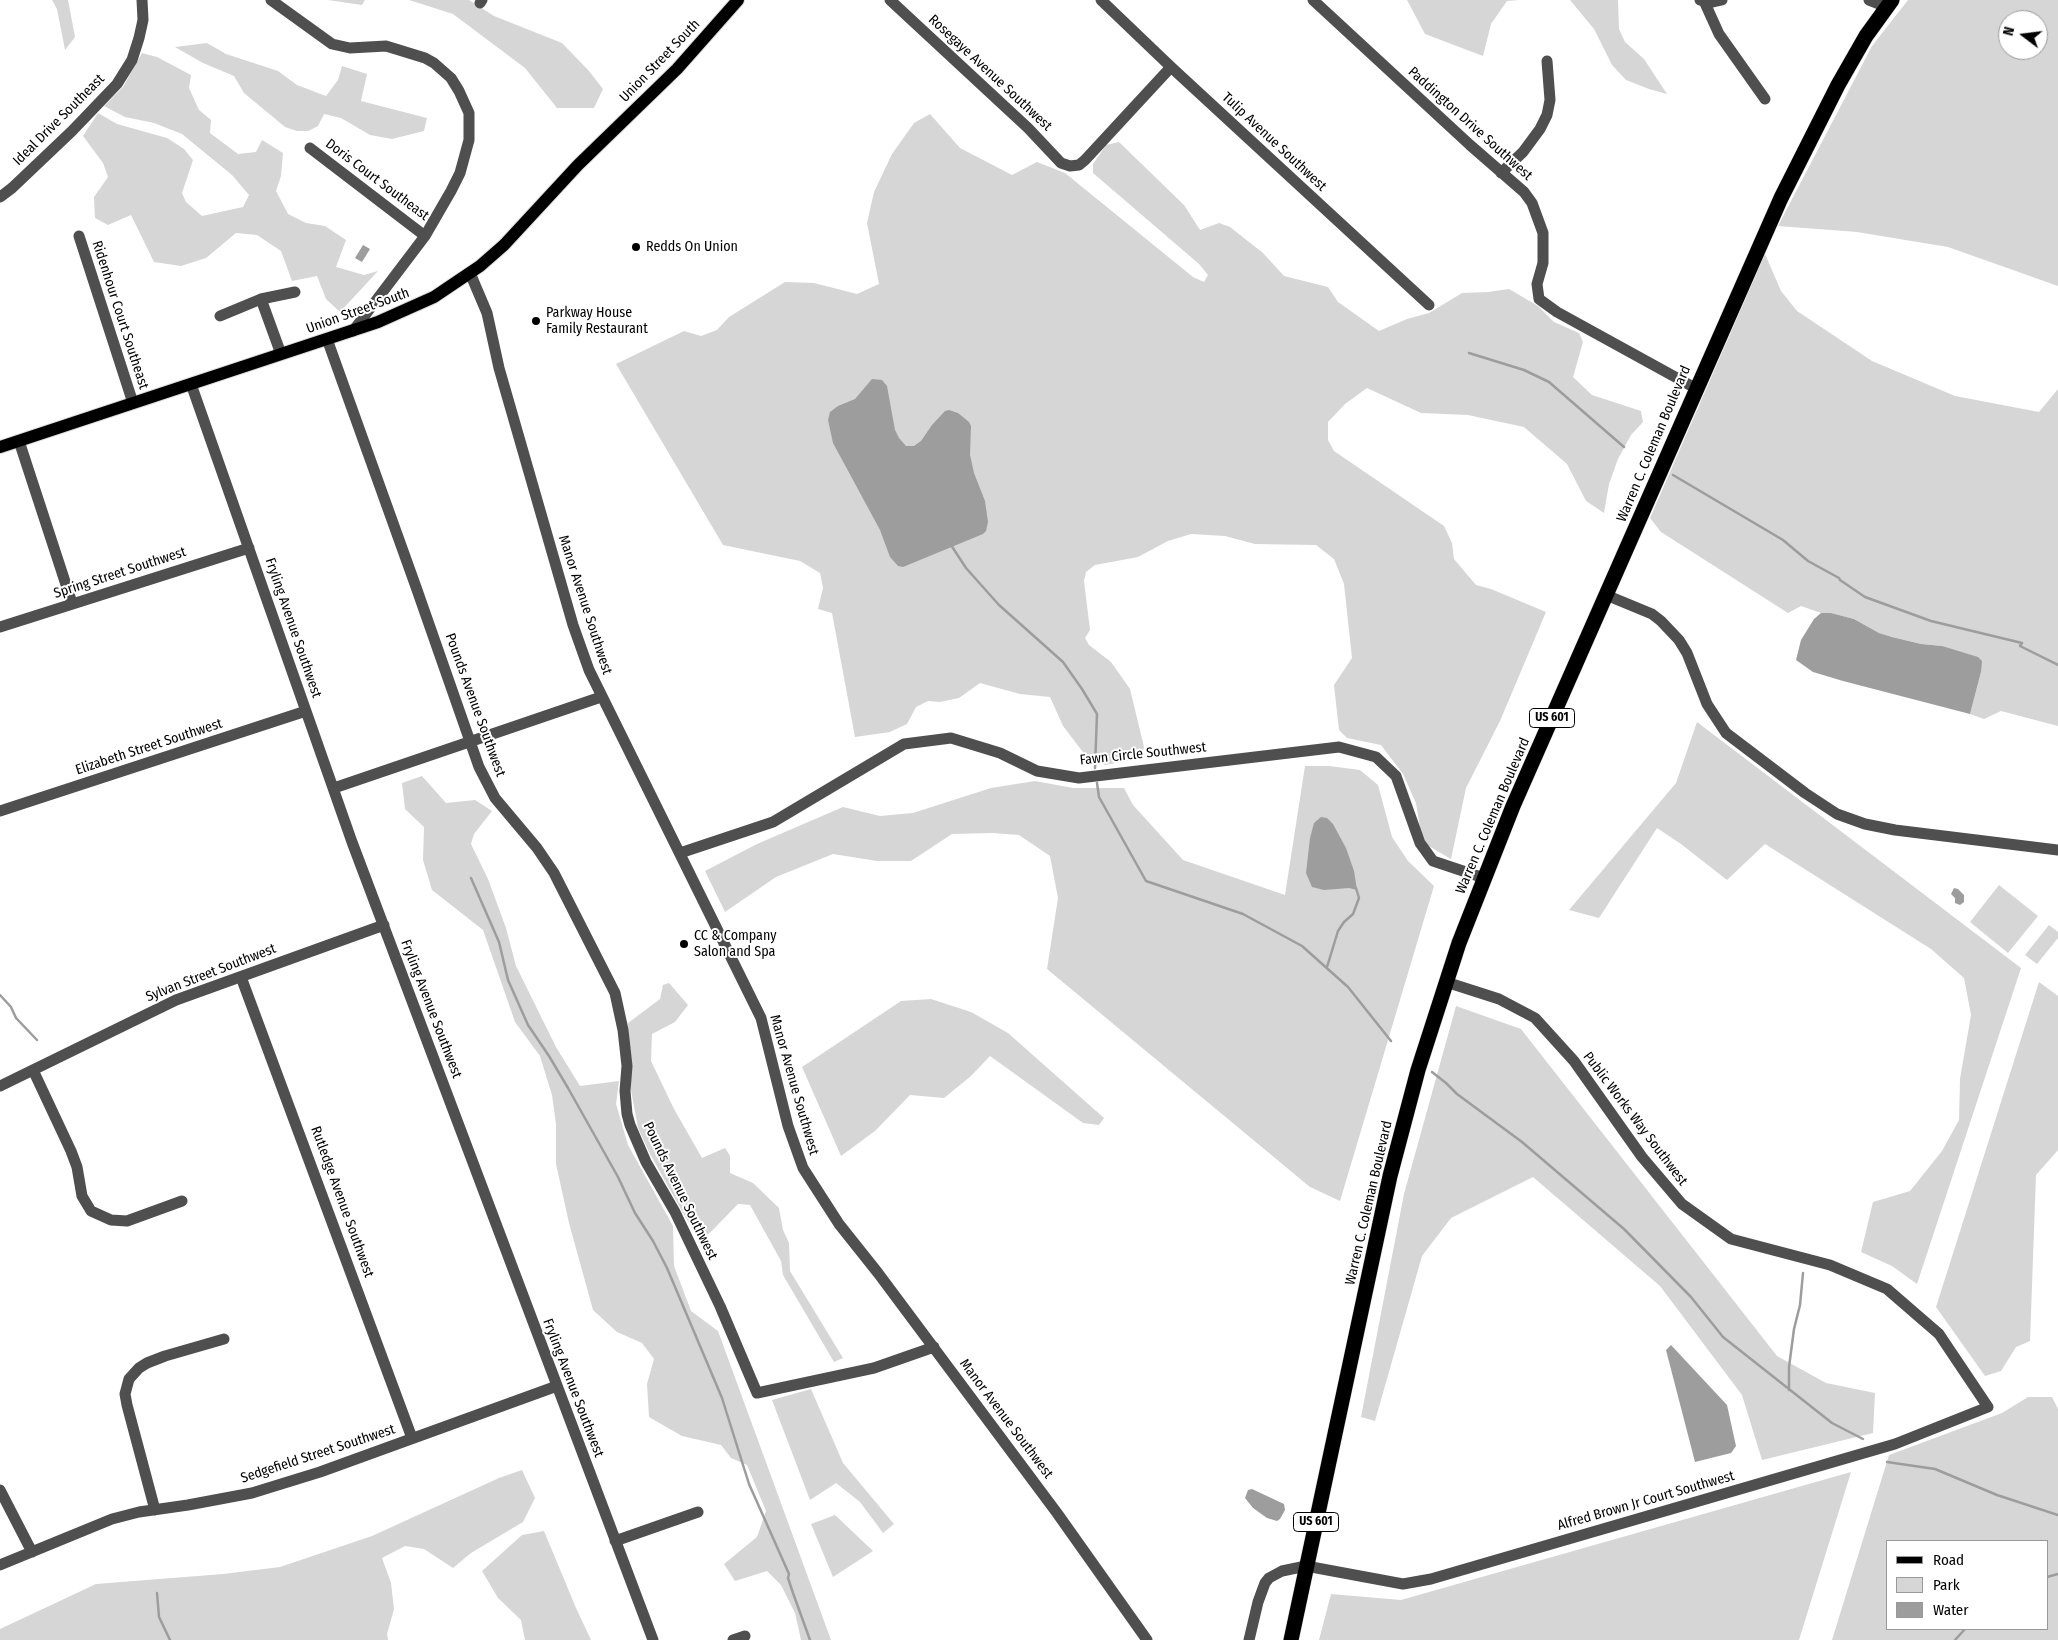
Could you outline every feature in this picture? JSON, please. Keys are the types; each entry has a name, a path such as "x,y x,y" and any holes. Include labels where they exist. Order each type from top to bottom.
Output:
{"highway":[{"name":"Warren C. Coleman Boulevard","path":"1290,1640 1390,1176 1418,1070 1446,982 1484,878 1513,806 1775,212 1814,132 1866,36 1889,4"}],"main road":[{"name":"Union Street South","path":"0,447 327,339 415,307 434,297 470,273 504,245 578,165 677,69 738,0"}],"street":[{"name":"Ideal Drive Southeast","path":"0,197 72,131 117,84 132,60 139,38 143,20 142,0"},
{"path":"271,0 332,44 350,48 386,46 396,48 425,58 439,66 451,78 459,91 468,113 469,140 460,173 451,191 425,236 353,330"},
{"name":"Rosegaye Avenue Southwest","path":"890,0 1028,128 1062,163 1070,166 1079,165 1085,160 1171,67"},
{"name":"Tulip Avenue Southwest","path":"1101,0 1429,305"},
{"name":"Paddington Drive Southwest","path":"1313,0 1524,192 1532,203 1543,233 1543,263 1537,284 1538,299 1582,326 1697,389"},
{"path":"1702,1 1714,2 1722,0"},
{"path":"1869,0 1889,4"},
{"path":"1702,1 1718,34 1764,99"},
{"path":"1501,173 1523,152 1540,129 1547,115 1550,100 1547,61"},
{"name":"Doris Court Southeast","path":"310,148 425,236"},
{"name":"Ridenhour Court Southeast","path":"79,236 133,403"},
{"name":"Manor Avenue Southwest","path":"470,273 487,314 499,368 573,625 588,670 761,1018 788,1126 803,1168 839,1224 934,1347 1057,1512 1147,1640"},
{"path":"220,316 261,299 295,292"},
{"path":"261,299 281,354"},
{"name":"Pounds Avenue Southwest","path":"327,339 470,743 491,791 537,848 554,873 611,985 619,1006 624,1030 627,1066 627,1114 630,1124 646,1162 675,1212 720,1306 757,1392 874,1368 934,1347"},
{"name":"Fryling Avenue Southwest","path":"191,384 306,711 384,925 653,1640"},
{"path":"19,441 72,603"},
{"name":"Spring Street Southwest","path":"0,627 249,548"},
{"path":"1606,595 1652,614 1661,621 1679,640 1687,653 1707,704 1726,733 1805,793 1837,814 1865,824 1896,830 2058,850"},
{"path":"334,788 601,697"},
{"name":"Elizabeth Street Southwest","path":"0,811 306,711"},
{"name":"Fawn Circle Southwest","path":"680,854 773,822 904,744 951,738 1000,753 1037,771 1079,778 1339,747 1376,757 1396,776 1420,843 1433,861 1484,878"},
{"name":"Sylvan Street Southwest","path":"0,1086 159,1007 384,925"},
{"name":"Rutledge Avenue Southwest","path":"241,977 412,1438"},
{"name":"Public Works Way Southwest","path":"1446,982 1499,999 1535,1018 1574,1062 1642,1157 1682,1204 1731,1239 1830,1265 1887,1289 1939,1334 1988,1407"},
{"path":"33,1070 71,1151 77,1167 82,1196 91,1211 110,1220 127,1221 182,1200"},
{"path":"156,1510 127,1405 125,1394 129,1379 139,1368 147,1363 224,1339"},
{"name":"Sedgefield Street Southwest","path":"0,1565 112,1519 252,1493 320,1472 556,1386"},
{"name":"Alfred Brown Jr Court Southwest","path":"1306,1566 1403,1584 1431,1579 1895,1444 1988,1407"},
{"path":"0,1490 32,1552"},
{"path":"615,1541 698,1512"},
{"path":"1249,1640 1258,1602 1265,1583 1269,1578 1282,1571 1306,1566"},
{"path":"733,1640 745,1636"}],"green space":[{"path":"52,0 68,0 75,37 65,50 57,9"},
{"path":"328,0 365,0 362,5"},
{"path":"409,0 469,0 494,16 562,43 589,71 603,89 594,108 557,108 525,68 453,14"},
{"path":"1407,0 1520,0 1507,1 1491,24 1483,56 1425,34"},
{"path":"1570,0 1618,0 1619,29 1625,42 1644,59 1667,94 1626,80 1612,65 1594,29"},
{"path":"1908,0 2058,0 2058,286 1948,247 1857,232 1778,226 1872,46"},
{"path":"207,43 226,54 278,71 297,85 326,96 338,80 342,66 367,74 361,101 427,118 424,131 392,139 370,135 341,118 324,114 318,126 308,131 297,131 285,127 244,93 234,76 203,63 175,47"},
{"path":"142,53 157,57 191,75 189,88 199,110 211,120 210,133 238,154 256,152 262,140 283,153 281,176 276,191 288,214 306,223 325,226 346,240 336,267 364,275 378,271 340,312 326,299 317,276 292,281 281,251 257,235 236,233 206,258 181,266 154,262 131,215 108,225 95,218 94,197 108,177 103,163 83,136 98,113 117,124 167,138 184,149 193,160 182,193 186,202 202,216 243,207 249,195 232,175 182,134 154,123 125,117 104,106 123,87"},
{"path":"930,114 960,148 1012,175 1037,162 1065,173 1193,277 1204,282 1208,275 1199,264 1093,173 1093,164 1106,145 1119,142 1184,205 1200,230 1219,223 1230,227 1263,253 1284,276 1328,287 1338,302 1379,331 1407,319 1429,313 1462,293 1509,289 1538,306 1554,322 1579,333 1583,342 1573,377 1592,395 1641,411 1643,422 1631,435 1618,459 1609,484 1604,513 1586,501 1567,464 1524,427 1468,415 1421,413 1367,388 1345,404 1328,422 1328,440 1334,451 1444,526 1452,543 1454,559 1476,585 1491,589 1546,612 1500,721 1466,788 1451,859 1427,845 1420,828 1416,803 1403,774 1381,745 1347,738 1339,730 1334,685 1352,658 1344,584 1334,559 1316,545 1255,544 1225,536 1191,534 1168,541 1138,557 1095,565 1086,572 1084,581 1090,630 1085,638 1089,645 1111,662 1130,689 1144,747 1141,758 1105,765 1086,756 1063,726 1050,697 1020,694 980,683 959,698 940,702 928,701 916,707 907,724 890,732 855,737 832,613 818,609 823,588 820,573 800,561 723,545 616,364 684,331 701,336 717,330 729,317 785,282 814,283 857,294 879,284 867,223 874,192 892,154 914,123"},
{"path":"1765,254 1781,291 1797,311 1872,361 1955,396 2039,412 2058,389 2058,726 2001,711 1984,719 1970,714 1981,672 1942,646 1921,644 1892,637 1879,633 1854,619 1831,613 1821,613 1801,606 1788,613 1661,532 1650,518"},
{"path":"1697,722 2021,968 1917,1284 1892,1266 1861,1252 1873,1202 1910,1191 1942,1151 1959,1120 1960,1079 1971,1015 1964,978 1931,949 1765,844 1727,880 1657,828 1599,918 1569,910 1676,783"},
{"path":"1305,766 1329,766 1360,770 1378,785 1392,837 1408,861 1434,886 1340,1201 1310,1187 1047,969 1058,898 1050,856 1019,835 992,833 952,834 911,861 877,861 833,854 776,877 725,912 705,871 757,844 843,807 880,816 913,813 991,788 1035,781 1073,788 1124,788 1133,805 1183,860 1285,895"},
{"path":"422,776 446,803 475,800 492,811 474,834 471,844 488,879 506,928 516,966 556,1047 580,1086 619,1081 616,1104 628,1145 673,1226 674,1266 691,1311 718,1331 831,1640 801,1640 795,1613 781,1585 767,1571 735,1581 724,1564 757,1537 766,1511 747,1465 731,1458 721,1445 682,1436 649,1417 647,1384 654,1359 642,1343 617,1332 593,1310 569,1223 556,1164 556,1124 552,1095 540,1056 515,1022 483,930 432,890 423,860 424,827 405,809 402,783"},
{"path":"1999,885 2038,916 2008,953 1970,922"},
{"path":"2049,925 2058,932 2058,938 2037,964 2025,955"},
{"path":"2039,982 2058,996 2058,1150 2036,1175 2030,1341 2016,1347 2001,1371 1985,1376 1936,1307"},
{"path":"669,983 688,1005 675,1022 652,1034 651,1061 674,1109 702,1158 725,1148 730,1156 730,1173 753,1183 779,1208 783,1230 789,1243 790,1271 843,1358 834,1362 783,1275 781,1261 750,1205 738,1204 700,1243 650,1154 638,1128 631,1090 628,1023 660,999 663,985"},
{"path":"931,999 971,1012 1008,1033 1104,1118 1099,1125 1083,1123 990,1056 971,1076 944,1098 910,1095 875,1131 841,1156 802,1067 901,1001"},
{"path":"1456,1006 1521,1029 1777,1356 1826,1383 1875,1393 1873,1433 1762,1460 1742,1395 1660,1286 1533,1177 1451,1218 1422,1256 1375,1421 1361,1417 1404,1194"},
{"path":"811,1389 843,1463 894,1524 883,1533 860,1502 836,1483 810,1500 772,1400"},
{"path":"2028,1397 2052,1397 2058,1409 2058,1640 1832,1640 1889,1455 2002,1413"},
{"path":"522,1470 535,1498 523,1522 471,1553 453,1568 424,1549 405,1546 382,1558 391,1583 394,1609 387,1634 388,1640 0,1640 0,1629 96,1584 223,1574 280,1567 372,1536 499,1478"},
{"path":"1851,1472 1799,1640 1319,1640 1331,1594 1401,1600"},
{"path":"835,1515 873,1551 833,1577 811,1524"},
{"path":"544,1531 591,1640 525,1640 521,1620 498,1598 482,1571 522,1535"}],"water":[{"path":"363,245 370,249 362,262 355,258"},
{"path":"872,379 882,380 887,386 895,430 906,446 914,446 921,441 945,411 949,410 958,413 969,422 971,426 970,455 974,473 985,501 988,522 986,531 983,534 903,567 898,566 890,557 880,530 833,443 828,420 830,412 838,406 855,399"},
{"path":"1821,613 1831,613 1854,619 1879,633 1892,637 1921,644 1942,646 1978,657 1982,661 1981,672 1970,714 1813,672 1796,660 1801,640 1814,619"},
{"path":"1321,817 1327,818 1333,824 1346,848 1354,871 1357,890 1349,888 1324,890 1312,887 1306,873 1310,838 1314,823"},
{"path":"1954,888 1964,895 1964,902 1960,905 1955,903 1955,898 1951,894"},
{"path":"1671,1345 1727,1405 1736,1446 1731,1453 1695,1462 1666,1350"},
{"path":"1252,1489 1284,1504 1285,1510 1280,1519 1277,1521 1267,1518 1253,1508 1245,1498 1248,1490"}],"waterway":[{"path":"1469,353 1524,370 1549,382 1624,447"},
{"path":"1673,475 1783,540 1808,561 1839,578 1865,597 1931,621 2022,643 2020,646 2058,665"},
{"path":"951,545 966,568 999,605 1063,662 1082,689 1097,714 1095,768"},
{"path":"1097,783 1099,797 1146,881 1243,914 1302,946 1348,987 1391,1041"},
{"path":"471,878 499,942 508,980 528,1025 568,1088 618,1177 635,1213 667,1268 722,1398 749,1484 789,1574 788,1578 810,1640"},
{"path":"1327,967 1338,931 1353,914 1359,898 1356,888"},
{"path":"0,995 11,1007 16,1018 37,1040"},
{"path":"1432,1072 1457,1094 1522,1142 1624,1229 1691,1297 1723,1337 1832,1423 1863,1439"},
{"path":"1789,1390 1789,1367 1794,1329 1800,1305 1803,1273"},
{"path":"1887,1462 1935,1469 1997,1495 2058,1515"},
{"path":"2048,1577 2058,1574"},
{"path":"157,1593 159,1617 170,1640"},
{"path":"1955,1640 1964,1630"}],"place":[{"name":"Redds On Union","path":"636,247"},
{"name":"Parkway House Family Restaurant","path":"536,321"},
{"name":"CC & Company Salon and Spa","path":"684,944"}]}
